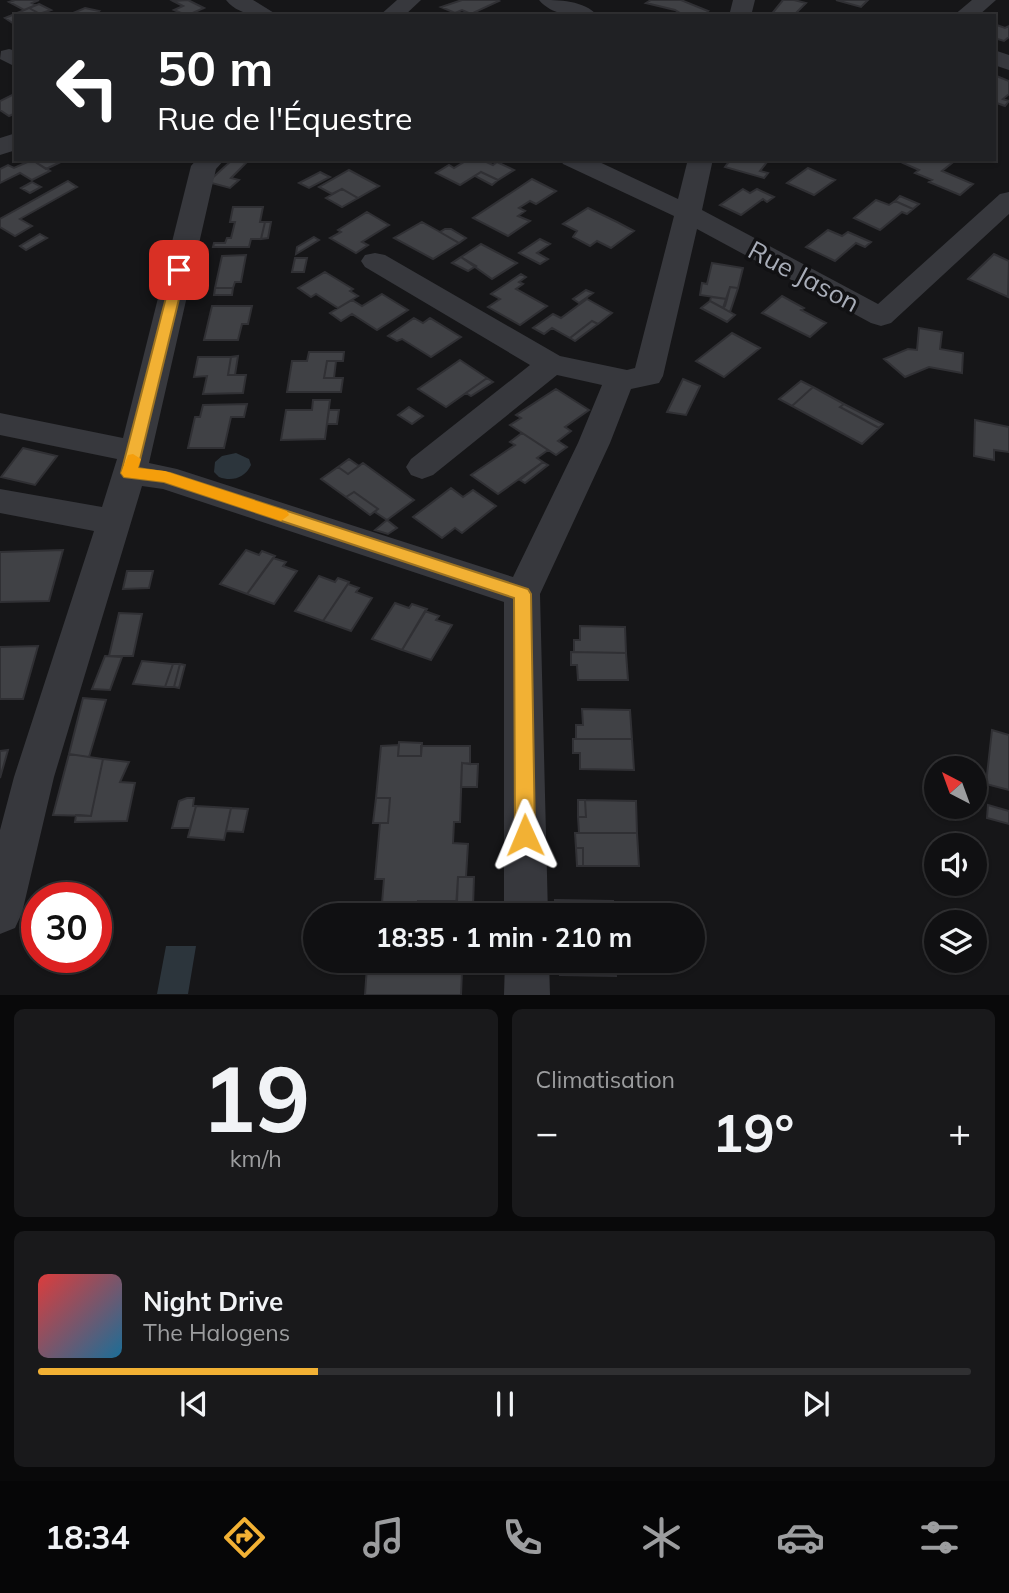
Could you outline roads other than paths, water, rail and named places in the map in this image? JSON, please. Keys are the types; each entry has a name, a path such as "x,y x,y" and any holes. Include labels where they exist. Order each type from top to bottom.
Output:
{"street":[{"path":"237,0 264,14"},
{"path":"392,14 410,0"},
{"path":"550,0 582,14"},
{"path":"967,14 985,0"},
{"path":"576,161 686,212"},
{"path":"526,903 522,594 594,443 634,377 700,161"},
{"path":"0,913 34,777 132,463 203,162"},
{"name":"Rue Jason","path":"686,212 881,317 1003,213"},
{"path":"375,261 551,364 634,377"},
{"path":"422,467 551,364"},
{"path":"0,424 132,463 165,477 522,594"},
{"path":"0,501 114,523"},
{"path":"527,973 527,995"}]}
